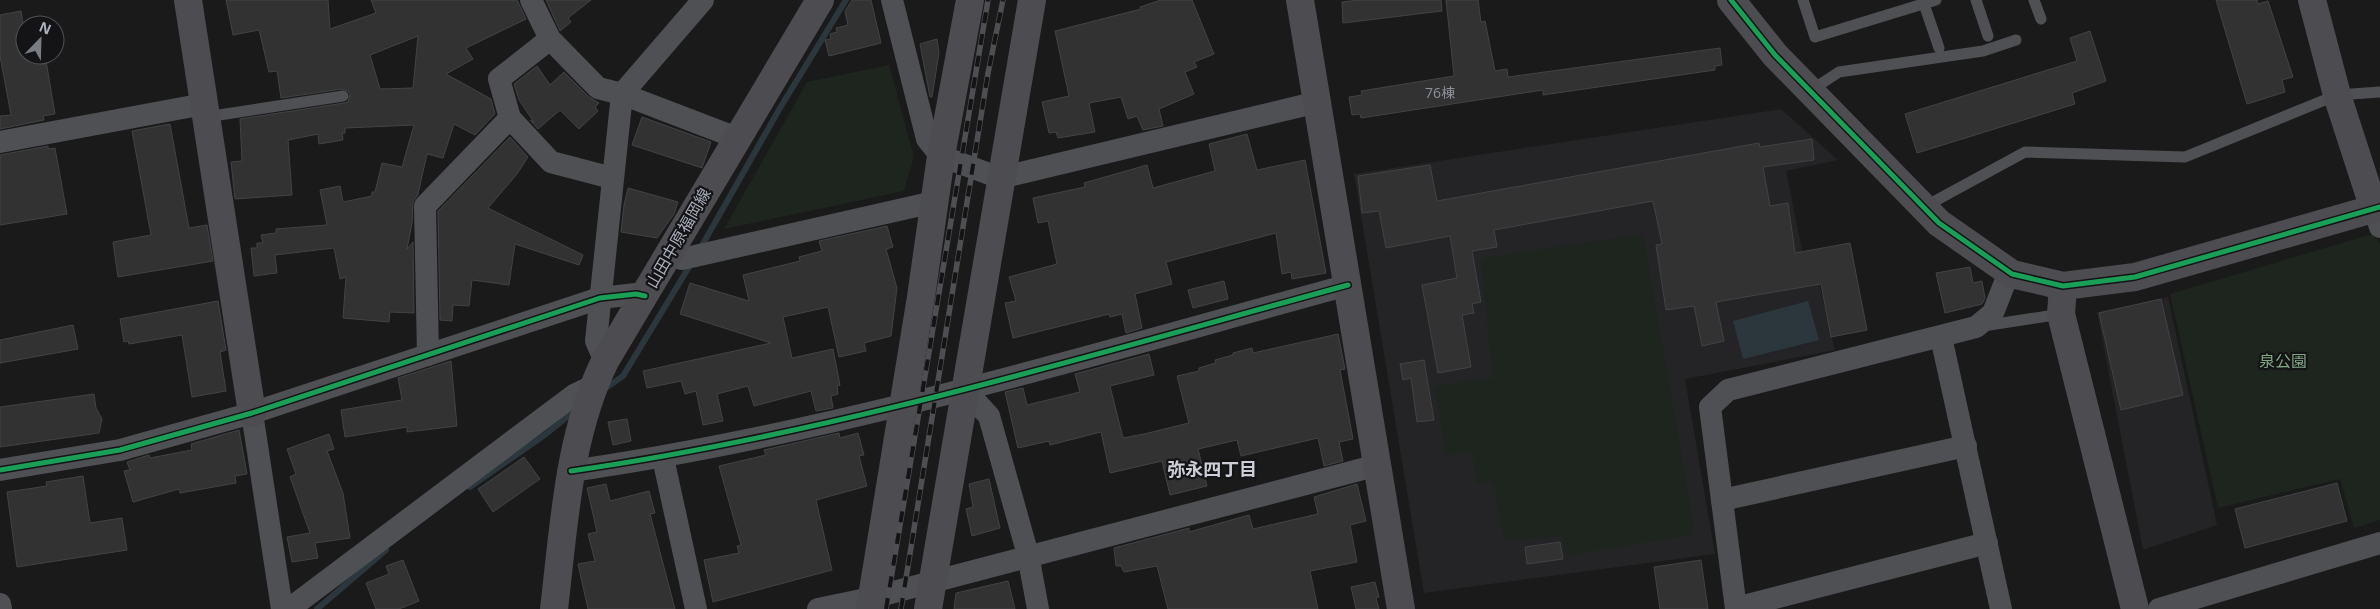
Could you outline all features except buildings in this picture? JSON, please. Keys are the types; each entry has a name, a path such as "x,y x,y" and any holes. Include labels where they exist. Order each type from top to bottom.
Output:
{"street":[{"path":"188,0 282,609"},
{"path":"531,0 550,39 598,88 622,94 737,138"},
{"path":"605,361 596,341 622,94 703,0"},
{"name":"山田中原福岡線","path":"554,609 571,472 592,386 645,296 676,257 737,138 820,0"},
{"path":"892,0 927,139 941,156 1000,178 1318,102"},
{"path":"870,603 903,405 941,156 970,0"},
{"path":"928,609 1000,178 1032,0"},
{"path":"1300,0 1378,465 1400,609"},
{"path":"1731,0 1775,55 1939,223 2010,272 2063,286 2136,277 2378,214 2337,95 2312,0"},
{"path":"550,39 499,79 510,118 551,162 612,178"},
{"path":"0,142 205,110"},
{"path":"428,355 426,206 510,118"},
{"path":"676,257 709,253 934,202"},
{"path":"1987,543 1736,609 1710,407 1728,390 1976,327 1993,313 2010,272"},
{"path":"571,472 663,458 903,405 965,390 1348,285"},
{"path":"2063,286 2061,314 2135,609"},
{"path":"0,470 120,450 252,413 600,298 636,294 645,296"},
{"path":"1941,337 2001,609"},
{"path":"289,609 574,395 592,386"},
{"path":"965,390 989,416 1028,556 1038,609"},
{"path":"1722,500 1966,446"},
{"path":"663,458 696,609"},
{"path":"818,609 870,603 933,581 1378,465"},
{"path":"2159,609 2380,542"},
{"path":"0,604 1,609"}],"lane":[{"path":"1804,0 1815,37 1936,0"},
{"path":"1976,0 1988,36"},
{"path":"2034,0 2041,19"},
{"path":"1924,4 1939,48"},
{"path":"1810,91 1839,72 1983,51 2016,40"},
{"path":"1924,207 2025,152 2185,157 2337,95 2380,92"},
{"path":"205,110 343,96"},
{"path":"1976,327 2061,314"}],"shaded area":[{"path":"1781,109 1838,160 1786,171 1809,285 1819,283 1835,350 1685,379 1715,554 1424,593 1354,174"},
{"path":"2168,297 2217,525 2143,550 2097,312"},
{"path":"1808,301 1819,340 1743,359 1733,321"}],"green space":[{"path":"889,65 914,157 904,191 724,229 807,82"},
{"path":"1643,234 1695,534 1567,555 1562,536 1504,540 1494,483 1477,483 1472,451 1446,455 1435,387 1493,378 1481,259"},
{"name":"泉公園","path":"2372,234 2380,243 2380,520 2354,528 2340,479 2218,508 2170,294"}],"waterway":[{"path":"700,249 780,108 846,0"},
{"path":"603,390 623,376 692,262"},
{"path":"470,487 546,434 577,409"},
{"path":"317,609 386,550"}],"railway":[{"path":"886,609 988,0"},
{"path":"901,609 988,73 1003,0"}],"cycle path":[{"path":"1731,0 1775,55 1939,223 2012,274 2063,286 2135,277 2380,207"},
{"path":"571,471 670,455 768,436 865,414 1059,365 1348,285"},
{"path":"0,470 120,450 252,413 600,298 636,294 645,296"}],"district":[{"name":"弥永四丁目","path":"1212,469"}]}
